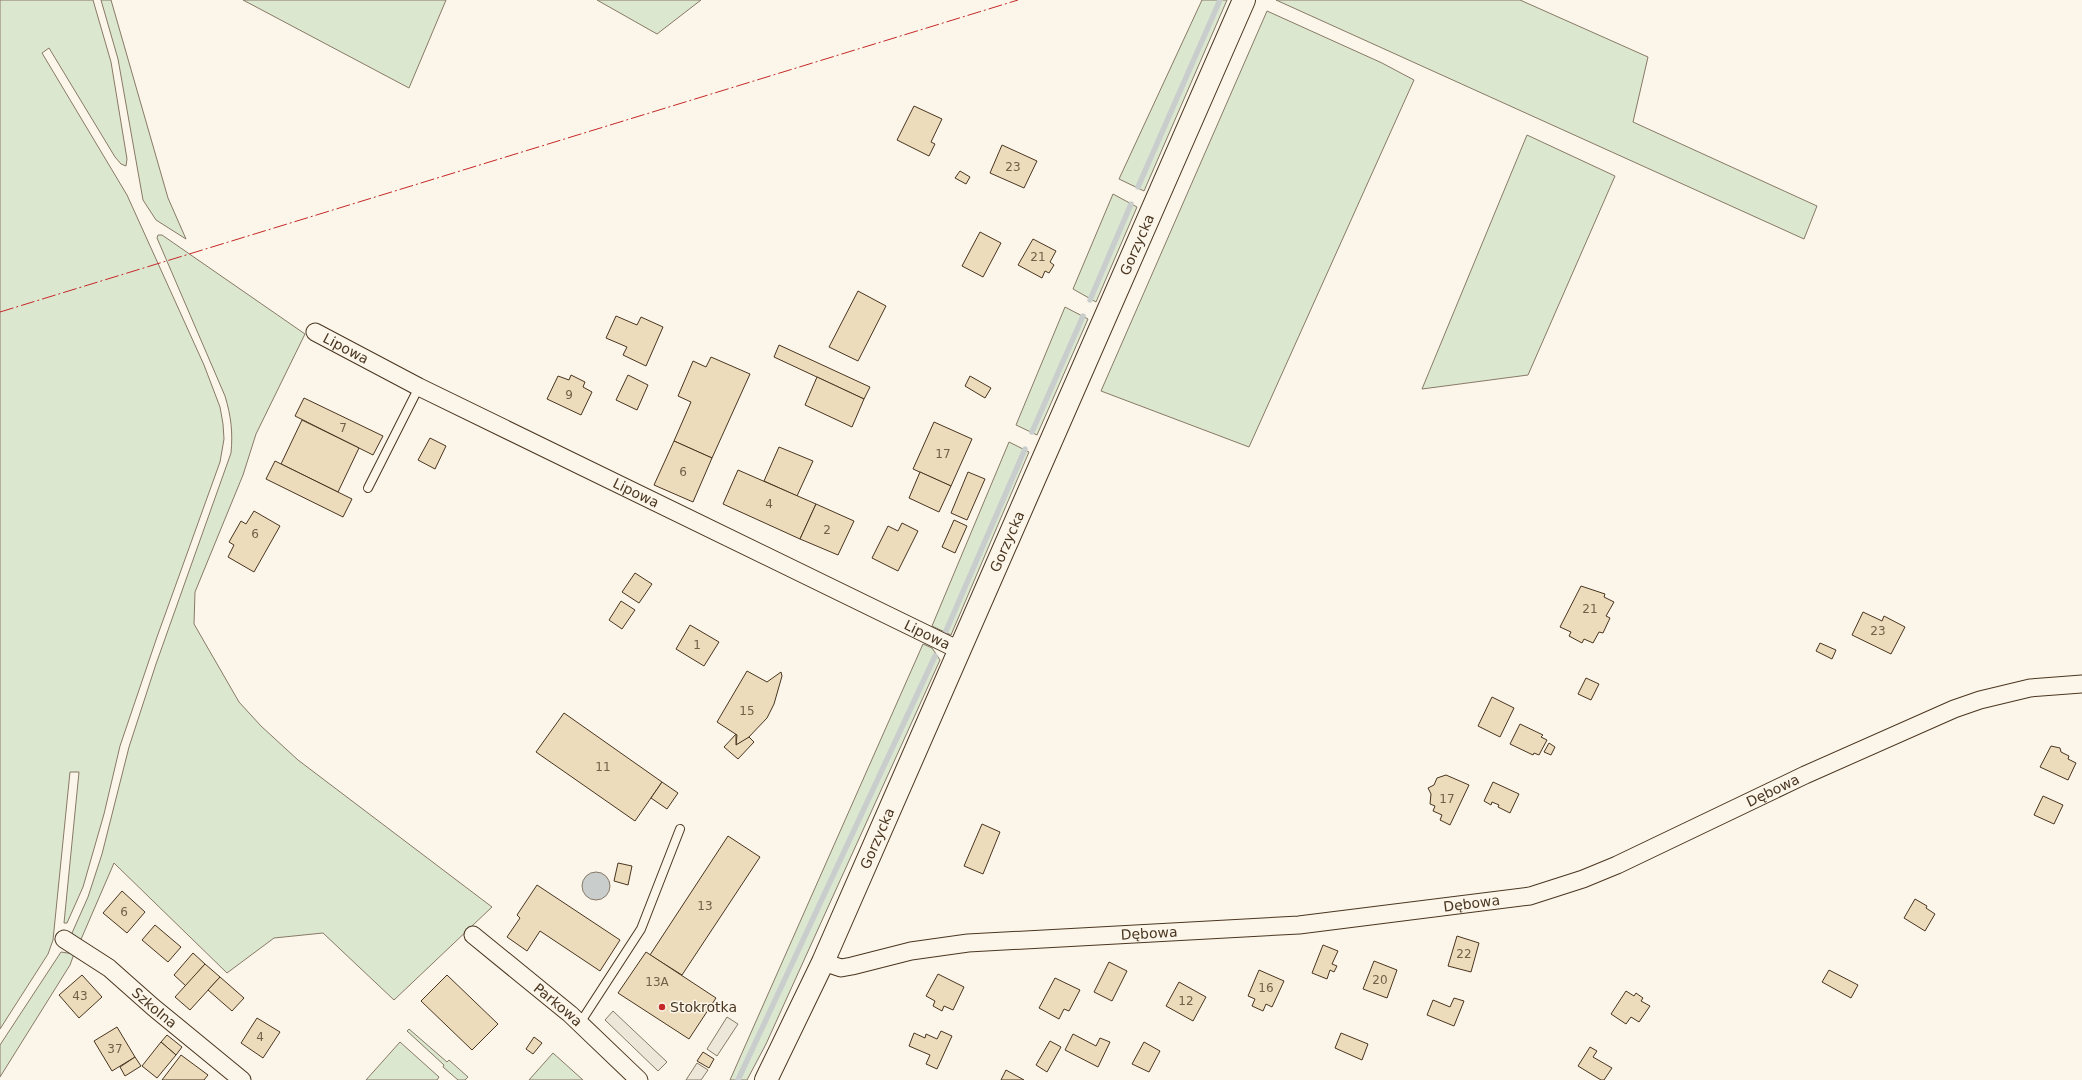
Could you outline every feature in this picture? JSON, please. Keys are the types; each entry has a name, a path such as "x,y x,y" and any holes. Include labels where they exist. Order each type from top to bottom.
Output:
{"main road":[{"name":"Gorzycka","path":"766,1080 823,962 1244,0"}],"street":[{"name":"Lipowa","path":"315,332 419,387 959,650"},
{"name":"Dębowa","path":"823,962 841,968 912,951 968,943 1300,925 1530,896 1583,879 1618,865 1805,775 1954,709 1980,700 2030,688 2082,684"},
{"name":"Parkowa","path":"473,935 580,1024 639,1080"},
{"name":"Szkolna","path":"64,939 108,968 242,1080"}],"lane":[{"path":"368,488 419,387"},
{"path":"580,1024 641,929 680,830"}],"green space":[{"path":"0,0 93,0 111,62 127,159 126,166 121,164 115,157 49,48 42,53 127,195 204,365 220,407 224,439 220,462 157,637 120,746 104,814 83,887 67,923 64,923 79,772 70,772 53,940 48,954 0,1029"},
{"path":"101,0 111,0 168,198 186,239 156,220 143,200 118,59"},
{"path":"243,0 446,0 409,88"},
{"path":"597,0 701,0 657,34"},
{"path":"1202,0 1227,0 1144,191 1119,179"},
{"path":"1276,0 1520,0 1648,57 1633,122 1817,206 1804,239"},
{"path":"1267,11 1382,63 1414,80 1249,447 1101,391"},
{"path":"1527,135 1615,176 1528,375 1422,389"},
{"path":"1113,194 1137,207 1096,302 1073,289"},
{"path":"158,235 162,235 305,334 256,434 243,475 195,592 194,624 239,702 261,726 298,760 492,907 394,1000 323,933 274,938 227,973 114,863 79,944 74,942 72,933 88,897 102,854 129,747 156,664 231,453 231,424 225,396 157,238"},
{"path":"1065,307 1088,319 1037,435 1016,425"},
{"path":"1009,442 1029,452 951,635 932,626"},
{"path":"923,644 932,648 940,660 766,1044 747,1080 730,1080"},
{"path":"61,952 74,954 70,965 0,1077 0,1045"},
{"path":"409,1029 447,1062 449,1060 468,1077 465,1080 458,1080 407,1031"},
{"path":"400,1042 439,1077 437,1080 366,1080"},
{"path":"553,1053 583,1080 529,1080"}],"shaded area":[{"path":"596,872 606,876 610,886 606,896 596,900 586,896 582,886 586,876"},
{"path":"613,1011 667,1062 658,1071 605,1020"},
{"path":"727,1017 738,1024 717,1056 707,1049"},
{"path":"697,1063 708,1070 701,1080 686,1080"}],"building":[{"path":"914,106 942,119 931,142 935,144 929,156 897,140"},
{"path":"1002,145 1037,161 1024,188 990,173"},
{"path":"960,171 970,177 966,184 955,178"},
{"path":"980,232 1001,243 983,277 962,266"},
{"path":"1033,239 1056,251 1050,262 1054,265 1049,273 1045,271 1042,278 1018,265"},
{"path":"858,291 886,306 858,361 829,347"},
{"path":"616,316 637,325 641,317 663,327 646,366 623,355 627,347 606,338"},
{"path":"779,345 870,387 864,399 774,357"},
{"path":"711,357 750,374 712,458 674,441 691,402 678,396 693,361 706,367"},
{"path":"571,375 585,382 583,387 592,392 581,415 547,399 558,376 569,380"},
{"path":"628,375 648,385 637,410 616,400"},
{"path":"970,376 991,388 985,398 965,386"},
{"path":"817,377 864,399 852,427 805,405"},
{"path":"304,398 383,436 373,455 295,416"},
{"path":"302,420 359,448 338,492 281,464"},
{"path":"934,422 972,439 951,486 913,469"},
{"path":"430,438 446,446 435,469 418,460"},
{"path":"674,441 712,458 693,502 654,485"},
{"path":"779,447 813,461 797,496 764,481"},
{"path":"275,461 352,499 343,517 266,479"},
{"path":"738,470 816,504 800,539 723,504"},
{"path":"920,472 951,486 939,512 909,498"},
{"path":"968,472 985,479 967,520 951,513"},
{"path":"816,504 854,521 838,555 800,539"},
{"path":"254,511 280,526 254,572 228,557 234,545 229,542 241,521 246,524"},
{"path":"954,520 967,526 955,553 942,547"},
{"path":"902,523 918,531 898,571 872,558 888,526 898,531"},
{"path":"635,573 652,584 639,603 622,592"},
{"path":"1581,586 1605,594 1604,597 1614,602 1606,616 1610,618 1603,633 1599,632 1593,643 1584,639 1582,643 1569,636 1571,632 1560,627"},
{"path":"621,601 635,610 622,629 609,620"},
{"path":"1863,612 1882,621 1884,616 1905,627 1891,654 1852,635"},
{"path":"690,625 719,642 704,666 676,649"},
{"path":"1820,643 1836,650 1832,659 1816,651"},
{"path":"747,671 767,682 781,672 782,676 774,704 767,718 747,739 736,745 737,735 717,722"},
{"path":"1586,678 1599,684 1591,700 1578,694"},
{"path":"1492,697 1514,708 1500,737 1478,726"},
{"path":"564,713 662,782 635,821 536,752"},
{"path":"1520,724 1543,735 1541,737 1547,740 1539,755 1534,753 1533,755 1510,744"},
{"path":"736,734 736,745 749,737 754,742 738,759 724,747"},
{"path":"1549,743 1555,747 1551,755 1544,752"},
{"path":"2051,746 2060,748 2061,752 2069,756 2068,759 2076,763 2068,780 2040,767"},
{"path":"1446,775 1469,785 1450,825 1440,820 1442,815 1433,811 1435,806 1430,804 1431,794 1428,788 1434,785 1437,778"},
{"path":"662,782 678,793 667,809 651,798"},
{"path":"1493,782 1519,794 1510,813 1498,807 1499,805 1492,802 1491,805 1484,801"},
{"path":"2043,796 2063,805 2054,824 2034,815"},
{"path":"982,824 1000,832 983,874 964,866"},
{"path":"728,836 760,857 682,975 650,955"},
{"path":"618,863 632,866 628,885 614,881"},
{"path":"537,885 620,940 600,971 540,931 527,951 507,937 520,918 517,915"},
{"path":"122,891 145,912 127,933 103,913"},
{"path":"1915,899 1927,906 1926,908 1935,914 1925,931 1904,918"},
{"path":"155,925 181,947 168,962 142,940"},
{"path":"1457,936 1479,943 1471,972 1448,966"},
{"path":"1323,945 1338,951 1332,964 1337,966 1334,972 1330,970 1327,979 1312,973"},
{"path":"646,952 716,998 689,1039 618,993"},
{"path":"193,953 205,964 186,986 174,975"},
{"path":"1374,961 1397,970 1387,998 1363,989"},
{"path":"1109,962 1127,971 1112,1001 1094,992"},
{"path":"205,964 220,977 190,1010 175,997"},
{"path":"1259,970 1284,981 1272,1007 1266,1004 1263,1011 1252,1006 1255,999 1248,996"},
{"path":"1829,970 1858,985 1851,998 1822,982"},
{"path":"938,974 964,987 953,1010 944,1006 942,1011 933,1006 935,1001 926,996"},
{"path":"82,975 102,997 79,1018 59,995"},
{"path":"447,975 498,1024 472,1050 421,1001"},
{"path":"220,977 244,998 232,1011 208,990"},
{"path":"1055,978 1080,990 1069,1011 1064,1009 1059,1019 1039,1008"},
{"path":"1179,982 1206,997 1193,1021 1166,1006"},
{"path":"1626,991 1634,996 1636,993 1643,998 1641,1001 1650,1006 1639,1022 1631,1017 1626,1024 1611,1014"},
{"path":"1454,998 1464,1001 1454,1026 1427,1015 1433,1000 1450,1007"},
{"path":"257,1018 280,1032 263,1058 241,1043"},
{"path":"117,1027 135,1057 112,1071 94,1041"},
{"path":"941,1031 952,1036 937,1069 926,1064 930,1055 909,1046 914,1033 925,1038 926,1034 937,1039"},
{"path":"1341,1033 1368,1044 1362,1060 1335,1048"},
{"path":"1073,1034 1096,1046 1100,1038 1110,1042 1098,1067 1065,1050"},
{"path":"167,1035 182,1047 176,1055 161,1042"},
{"path":"534,1037 542,1043 533,1054 526,1049"},
{"path":"1050,1041 1061,1047 1047,1072 1036,1065"},
{"path":"161,1042 176,1055 157,1078 142,1066"},
{"path":"1144,1042 1160,1051 1149,1072 1132,1064"},
{"path":"1590,1047 1597,1051 1593,1057 1612,1068 1604,1080 1601,1080 1578,1066"},
{"path":"703,1052 714,1059 709,1068 697,1061"},
{"path":"181,1055 208,1075 204,1080 162,1080"},
{"path":"135,1057 141,1066 125,1076 120,1067"},
{"path":"1006,1070 1024,1080 1001,1080"}],"waterway":[{"path":"1138,187 1220,0"},
{"path":"1090,300 1131,204"},
{"path":"1032,432 1083,316"},
{"path":"946,631 1025,449"},
{"path":"738,1080 935,656"}],"power":[{"path":"0,312 1018,0"}],"place":[{"name":"Stokrotka","path":"662,1007"}]}
